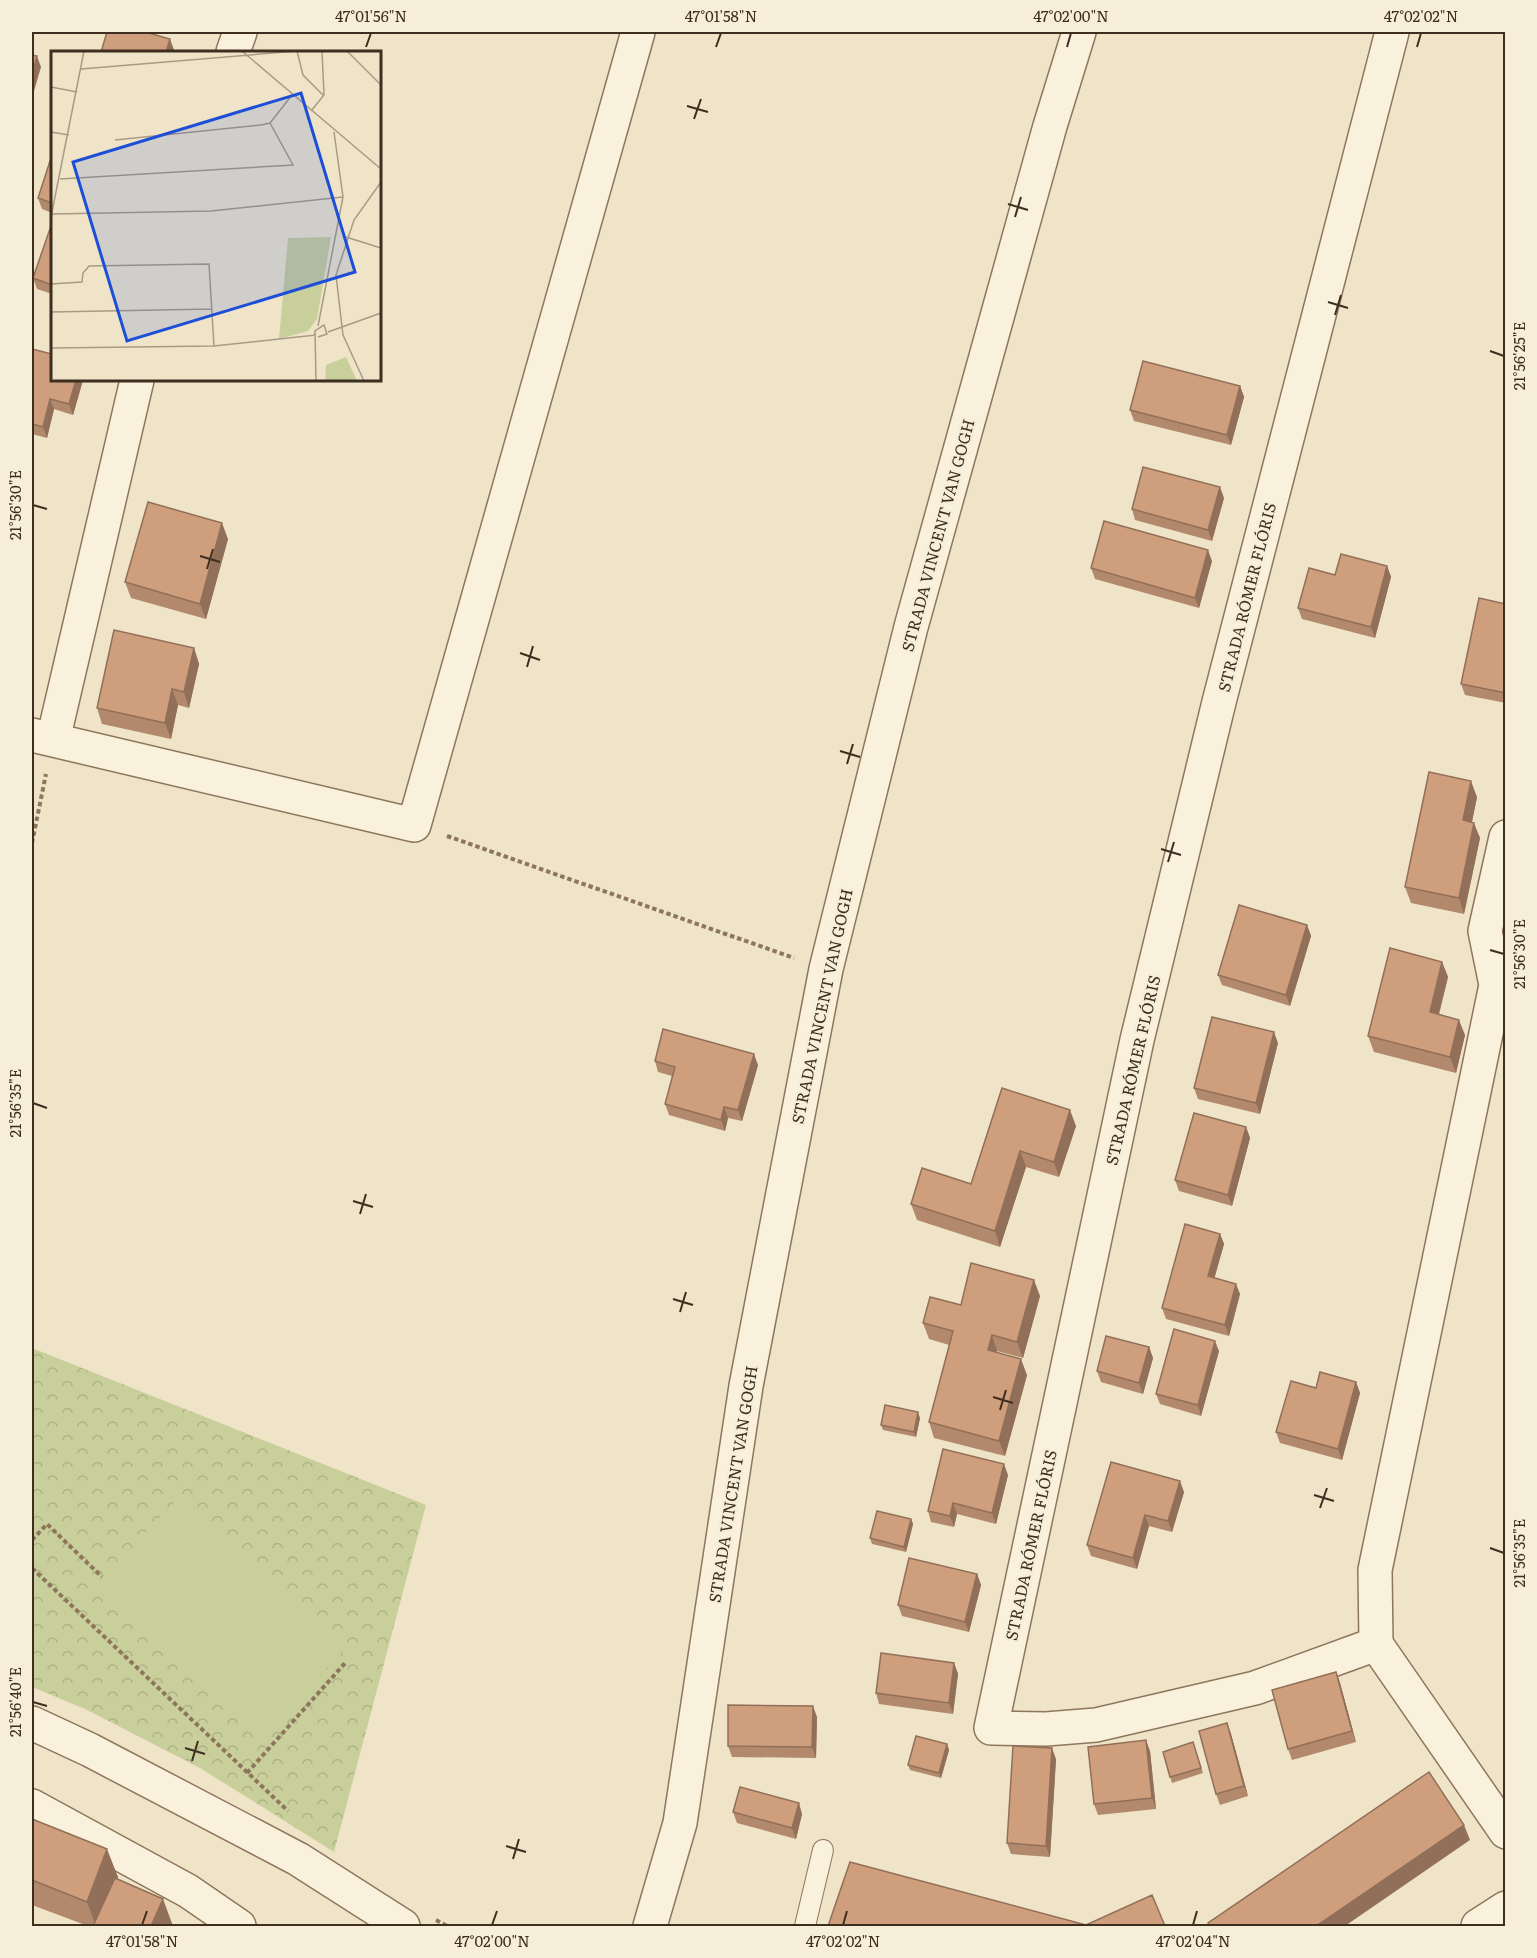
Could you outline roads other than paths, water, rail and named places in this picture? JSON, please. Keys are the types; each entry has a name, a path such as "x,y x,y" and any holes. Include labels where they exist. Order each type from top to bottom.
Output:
{"street":[{"path":"233,51 240,32"},
{"path":"137,381 42,737 414,825 638,32"},
{"name":"STRADA VINCENT VAN GOGH","path":"650,1926 680,1823 746,1386 826,969 911,627 1050,126 1079,32"},
{"name":"STRADA RÓMER FLÓRIS","path":"1376,1644 1255,1688 1096,1725 1046,1730 990,1728 1137,1041 1222,690 1392,32"},
{"path":"1506,837 1485,931 1496,986 1375,1570 1376,1644 1506,1832"},
{"path":"32,1723 90,1750 415,1920"},
{"path":"32,1806 188,1891 239,1926"},
{"path":"1478,1926 1506,1908"}],"lane":[{"path":"806,1926 823,1850"}]}
